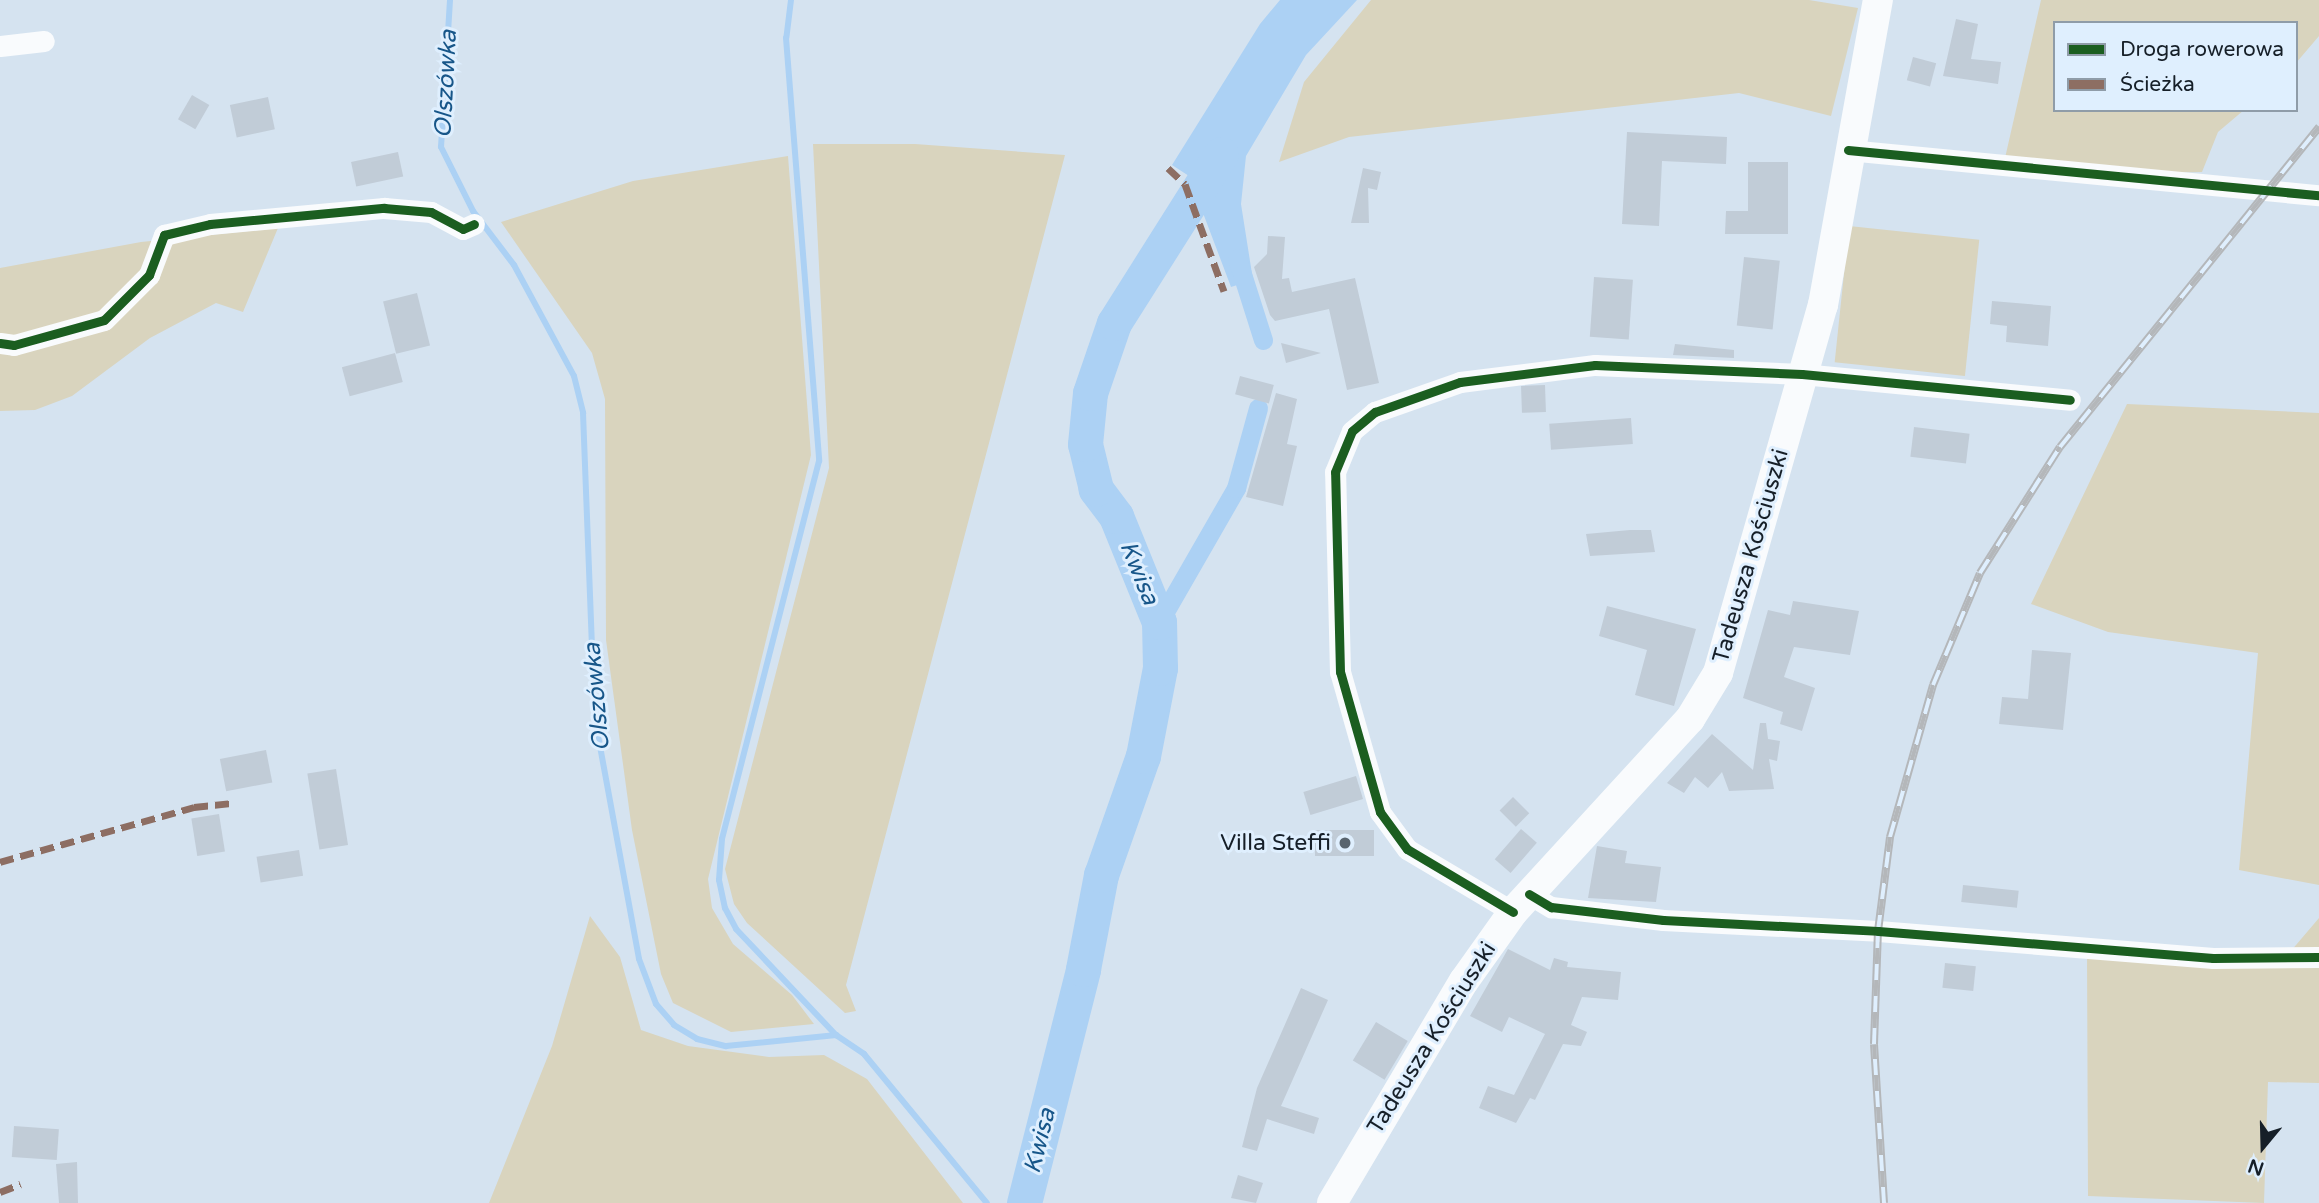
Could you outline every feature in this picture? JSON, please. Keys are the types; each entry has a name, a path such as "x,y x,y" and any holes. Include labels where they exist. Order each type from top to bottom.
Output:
{"main road":[{"name":"Tadeusza Kościuszki","path":"1332,1203 1464,981 1521,903 1690,719 1718,673 1823,305 1848,150 1878,0"}],"street":[{"path":"0,46 44,41"},
{"path":"1848,150 2319,194"},
{"path":"0,343 13,345 104,320 149,275 164,235 210,224 384,208 431,212 463,229 474,223"},
{"path":"2070,400 1802,374 1595,365 1474,380 1375,412 1352,431 1335,472 1340,672 1380,812 1407,849 1521,903 1663,920 1878,931 2213,958 2319,957"}],"shaded area":[{"path":"1371,0 1809,0 1858,8 1831,116 1739,93 1349,137 1279,162 1304,82"},
{"path":"2041,0 2319,0 2319,36 2298,61 2298,21 2053,21 2053,112 2242,112 2218,132 2202,172 2154,173 2005,158"},
{"path":"813,144 915,144 1065,155 846,985 856,1011 845,1013 747,923 734,904 725,869 829,468"},
{"path":"788,156 811,455 708,879 712,908 733,944 792,995 814,1024 731,1032 673,1003 661,974 632,830 606,640 605,399 592,353 501,222 633,181"},
{"path":"1849,226 1979,240 1965,376 1835,362"},
{"path":"278,228 243,312 216,303 150,338 72,396 35,410 0,411 0,268 141,242"},
{"path":"2127,404 2319,413 2319,885 2239,870 2258,653 2108,632 2031,604"},
{"path":"590,916 620,957 641,1030 688,1046 769,1057 824,1055 867,1079 963,1203 489,1203 552,1046"},
{"path":"2319,918 2319,1083 2268,1082 2264,1203 2088,1196 2087,949 2285,958"}],"water":[{"path":"1280,0 1357,0 1306,55 1246,156 1241,204 1253,280 1231,287 1189,176 1172,165 1260,24"}],"building":[{"path":"1956,19 1978,24 1971,59 2001,62 1998,84 1943,76"},
{"path":"1913,57 1936,63 1930,86 1907,80"},
{"path":"192,95 209,105 195,129 178,119"},
{"path":"268,97 275,129 237,137 230,105"},
{"path":"1627,132 1727,137 1726,164 1662,161 1659,226 1622,224"},
{"path":"398,152 403,176 356,186 351,162"},
{"path":"1748,162 1788,162 1788,234 1725,234 1726,211 1748,211"},
{"path":"1363,168 1381,172 1377,190 1368,188 1369,223 1351,223"},
{"path":"1268,236 1285,237 1282,279 1289,278 1292,292 1355,278 1379,383 1347,390 1329,309 1275,321 1270,315 1254,267 1267,254"},
{"path":"1744,257 1780,261 1773,329 1737,326"},
{"path":"1594,277 1633,280 1629,340 1590,337"},
{"path":"417,293 430,345 396,354 383,301"},
{"path":"1992,301 2051,306 2048,346 2006,342 2007,326 1990,324"},
{"path":"1281,343 1321,353 1286,363"},
{"path":"1675,344 1734,350 1734,358 1673,355"},
{"path":"395,353 403,382 350,396 342,367"},
{"path":"1240,376 1274,385 1269,403 1235,394"},
{"path":"1545,385 1546,412 1522,413 1521,386"},
{"path":"1276,393 1297,399 1287,444 1297,446 1283,506 1246,497"},
{"path":"1631,418 1633,444 1551,450 1549,424"},
{"path":"1914,427 1970,434 1966,464 1910,457"},
{"path":"1651,530 1655,552 1590,556 1586,534"},
{"path":"1793,601 1859,611 1850,655 1794,647 1784,677 1815,688 1802,731 1780,724 1783,712 1743,698 1768,610 1790,615"},
{"path":"1607,606 1696,629 1674,706 1635,695 1647,650 1599,636"},
{"path":"2032,650 2071,653 2063,730 1999,724 2002,697 2028,699"},
{"path":"1760,723 1766,723 1768,739 1780,741 1777,761 1769,759 1774,789 1729,791 1722,772 1708,788 1695,777 1684,793 1667,783 1712,734 1753,770"},
{"path":"266,750 272,782 226,791 220,759"},
{"path":"336,769 348,845 319,850 307,774"},
{"path":"1356,776 1363,799 1310,815 1303,792"},
{"path":"1513,797 1529,813 1516,827 1500,810"},
{"path":"219,814 225,852 197,856 191,818"},
{"path":"1521,829 1537,843 1511,873 1495,859"},
{"name":"Villa Steffi","path":"1315,830 1374,830 1374,856 1315,856"},
{"path":"1597,846 1627,851 1625,863 1661,867 1656,902 1588,898"},
{"path":"299,850 303,876 261,882 257,857"},
{"path":"1963,885 2019,891 2017,908 1961,902"},
{"path":"1508,949 1550,970 1554,958 1568,962 1567,967 1621,972 1618,1000 1582,997 1571,1025 1587,1032 1581,1046 1563,1044 1535,1100 1530,1098 1516,1123 1479,1108 1488,1086 1514,1095 1545,1034 1509,1017 1502,1032 1470,1016"},
{"path":"1945,963 1976,966 1973,991 1942,988"},
{"path":"1301,988 1328,1000 1281,1106 1319,1118 1314,1134 1267,1119 1257,1151 1242,1147 1257,1088"},
{"path":"1376,1022 1408,1041 1385,1080 1353,1061"},
{"path":"14,1126 59,1129 57,1160 12,1157"},
{"path":"77,1162 78,1203 59,1203 56,1164"},
{"path":"1238,1175 1263,1183 1256,1203 1231,1198"}],"waterway":[{"name":"Olszówka","path":"450,0 441,147 473,211 514,265 574,376 583,413 595,719 639,959 656,1004 674,1025 697,1039 726,1046 836,1035 864,1054 987,1203"},
{"path":"791,0 786,38 819,461 722,839 719,880 725,908 736,929 836,1035"},
{"name":"Kwisa","path":"1024,1203 1083,969 1101,875 1143,756 1160,668 1159,622 1116,516 1096,489 1085,444 1090,393 1114,323 1221,154"},
{"path":"1237,258 1263,340"},
{"path":"1159,622 1236,488 1258,408"}],"railway":[{"path":"1884,1203 1874,1044 1878,931 1890,837 1933,685 1980,573 2060,447 2319,127"}],"marked path":[{"path":"1168,168 1185,184 1224,291"},
{"path":"0,862 194,807 231,803"},
{"path":"0,1192 21,1184"}],"cycle path":[{"path":"1848,150 2319,195"},
{"path":"0,343 14,345 104,320 149,275 164,235 210,224 384,208 431,212 463,229 474,224"},
{"path":"1513,912 1407,849 1380,812 1340,672 1335,472 1352,431 1375,412 1460,382 1595,365 1802,374 2070,400"},
{"path":"1529,894 1551,907 1663,920 1878,931 2213,958 2319,957"}],"place":[{"name":"Villa Steffi","path":"1345,843"}]}
